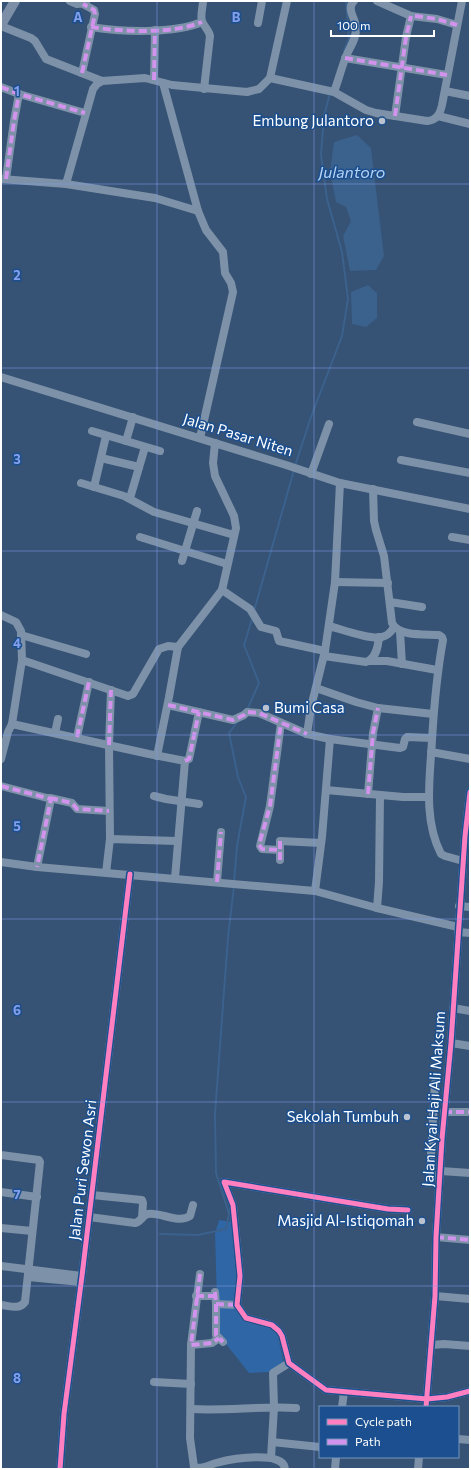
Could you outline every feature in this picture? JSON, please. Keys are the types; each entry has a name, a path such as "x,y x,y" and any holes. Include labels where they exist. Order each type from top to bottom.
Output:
{"main road":[{"path":"1,26 15,1"}],"street":[{"path":"70,1 74,3 85,2 95,12 82,73"},
{"path":"203,1 202,22 207,28 210,36 204,89"},
{"path":"258,23 262,1"},
{"path":"66,184 85,113 97,84 102,82 141,78 204,89 252,92 259,89 270,78 287,1"},
{"path":"330,91 353,44 356,31 355,22 350,8 354,1"},
{"path":"377,1 411,16 437,19 457,25"},
{"path":"270,78 330,91 369,111 427,121 434,119 438,116 445,91 462,1"},
{"path":"395,116 401,68 411,16"},
{"path":"91,27 108,29 155,30 187,28 202,22"},
{"path":"1,26 35,41 46,60 102,82"},
{"path":"154,80 155,30"},
{"path":"345,58 447,76"},
{"path":"163,83 198,211 206,230 223,252 225,273 233,288 200,438"},
{"path":"1,87 19,94 85,113"},
{"path":"445,91 470,96"},
{"path":"19,94 3,179 66,184 155,198 198,211"},
{"path":"438,116 470,124"},
{"name":"Jalan Pasar Niten","path":"1,377 340,483 470,509"},
{"path":"126,441 133,418"},
{"path":"417,422 470,434"},
{"path":"311,474 330,424"},
{"path":"92,431 160,451"},
{"path":"94,487 106,436"},
{"path":"157,756 178,647 222,590 234,535 235,518 220,488 214,470 213,459 215,443"},
{"path":"130,498 146,447"},
{"path":"101,458 139,467"},
{"path":"401,460 470,473"},
{"path":"81,483 130,498 154,512 234,535"},
{"path":"307,734 311,707 324,654 335,582 340,483"},
{"path":"373,489 376,530 384,556 392,623 397,629 404,632 439,635 443,640 437,670 431,752 429,796 431,824 440,852 445,856 463,861"},
{"path":"182,561 197,511"},
{"path":"140,537 227,564"},
{"path":"452,537 470,540"},
{"path":"335,582 388,583"},
{"path":"222,590 250,609 261,627 276,631 278,640 281,642 324,654 366,662 387,661 437,670"},
{"path":"390,602 422,607"},
{"path":"1,615 16,622 21,631 22,660 1,759"},
{"path":"329,626 375,638 383,637 397,629"},
{"path":"397,629 402,664"},
{"path":"21,635 86,654"},
{"path":"370,661 374,657 379,638"},
{"path":"22,660 128,696 133,694 159,649 168,646 178,647"},
{"path":"77,737 90,682"},
{"path":"316,688 378,708 434,714"},
{"path":"106,873 110,839 109,745 111,690"},
{"path":"168,705 233,720 247,712 253,711 307,734 330,739 400,748 403,747 407,737 432,738"},
{"path":"368,794 372,744 378,708"},
{"path":"175,878 185,761 189,758 199,712"},
{"path":"55,733 58,719"},
{"path":"280,850 262,849 259,845 270,806 281,723"},
{"path":"7,729 55,733 185,761"},
{"path":"315,891 321,843 330,739"},
{"path":"431,752 470,759"},
{"path":"1,786 72,803 78,809 109,811"},
{"path":"326,790 380,796 429,796"},
{"name":"Jalan Kyai Haji Ali Maksum","path":"426,1403 435,1296 436,1237 442,1139 451,1043 459,906 467,836 470,792"},
{"path":"154,796 199,804"},
{"path":"377,908 380,796"},
{"path":"37,867 51,801 50,798"},
{"path":"217,882 221,832"},
{"path":"110,839 177,841"},
{"path":"280,860 280,841 321,843"},
{"path":"1,862 37,867 315,891 470,933"},
{"name":"Jalan Puri Sewon Asri","path":"60,1469 64,1414 82,1279 130,874"},
{"path":"459,906 470,907"},
{"path":"453,1008 470,1010"},
{"path":"451,1043 470,1046"},
{"path":"435,1083 430,1173 433,1176 441,1173 470,1173"},
{"path":"444,1112 470,1112"},
{"path":"431,1139 442,1139"},
{"path":"1,1155 39,1160 40,1162 26,1302 24,1305 18,1307 1,1305"},
{"path":"237,1305 240,1276 233,1205 224,1182 388,1209 408,1210"},
{"path":"1,1192 36,1196"},
{"path":"92,1195 142,1200 142,1218"},
{"path":"89,1217 135,1223 140,1221 148,1214 183,1219 187,1218 191,1214 193,1205"},
{"path":"1,1228 32,1231"},
{"path":"436,1237 470,1240"},
{"path":"1,1266 28,1273 82,1279"},
{"path":"200,1274 196,1296 191,1345 190,1438 194,1468 200,1468 221,1461 257,1457 270,1458 282,1462 285,1469"},
{"path":"196,1296 215,1297 237,1305 246,1318 272,1325 282,1336 289,1363 326,1390 426,1403 470,1391"},
{"path":"435,1296 470,1299"},
{"path":"191,1345 207,1344 219,1340 216,1335 215,1297"},
{"path":"432,1345 444,1344 470,1346"},
{"path":"270,1458 274,1406 273,1373 289,1363"},
{"path":"154,1382 191,1384"},
{"path":"342,1406 344,1392"},
{"path":"191,1409 211,1410 274,1406 296,1408"},
{"path":"459,1439 470,1440"},
{"path":"272,1442 319,1447"},
{"path":"334,1469 336,1458"},
{"path":"418,1469 419,1458"}],"shaded area":[{"path":"219,1220 233,1222 238,1276 235,1305 244,1319 268,1325 277,1333 284,1364 270,1372 249,1373 218,1334 215,1234"}],"water":[{"name":"Julantoro","path":"357,135 371,148 384,256 376,270 350,271 343,236 351,221 346,207 336,202 330,171 334,142"},
{"path":"368,285 377,293 377,318 366,327 352,324 351,292"}],"waterway":[{"path":"344,51 349,39 346,1"},
{"path":"295,466 311,417 342,336 348,299 342,252 327,199 321,155 324,116 330,93"},
{"path":"254,611 294,470"},
{"path":"247,710 259,683 244,645 252,619"},
{"path":"234,882 237,846 246,797 238,777 229,733 238,721"},
{"path":"160,1234 198,1235 226,1229 229,1214 216,1173 215,1114 228,937 234,886"}],"marked path":[{"path":"82,73 95,14 94,10 83,4"},
{"path":"395,116 406,37 411,16"},
{"path":"415,16 437,19 457,25"},
{"path":"91,27 148,31 177,29 202,22"},
{"path":"154,80 155,30"},
{"path":"345,58 447,75"},
{"path":"1,87 19,94 85,113"},
{"path":"6,179 19,94"},
{"path":"77,737 89,682"},
{"path":"109,745 111,690"},
{"path":"168,705 233,720 247,712 259,713 307,734"},
{"path":"368,794 373,733 378,708"},
{"path":"185,761 189,759 199,712"},
{"path":"280,841 280,850 262,849 259,845 270,806 281,723"},
{"path":"1,786 51,799 37,867"},
{"path":"50,798 72,803 77,809 109,811"},
{"path":"217,882 221,832"},
{"path":"280,850 280,860"},
{"path":"444,1112 470,1112"},
{"path":"436,1237 470,1240"},
{"path":"200,1274 191,1345 212,1343 219,1338"},
{"path":"215,1292 216,1304 237,1305"},
{"path":"196,1296 215,1296"},
{"path":"216,1304 216,1335 223,1342"}],"cycle path":[{"path":"426,1406 435,1296 436,1237 442,1139 451,1043 465,836 470,792"},
{"path":"60,1469 64,1414 130,874"},
{"path":"408,1210 388,1209 224,1182 233,1205 240,1276 237,1305 246,1318 272,1325 279,1331 282,1336 289,1363 326,1390 427,1399 447,1397 470,1391"}],"place":[{"name":"Embung Julantoro","path":"382,121"},
{"name":"Bumi Casa","path":"266,708"},
{"name":"Sekolah Tumbuh","path":"407,1117"},
{"name":"Masjid Al-Istiqomah","path":"422,1221"}]}
